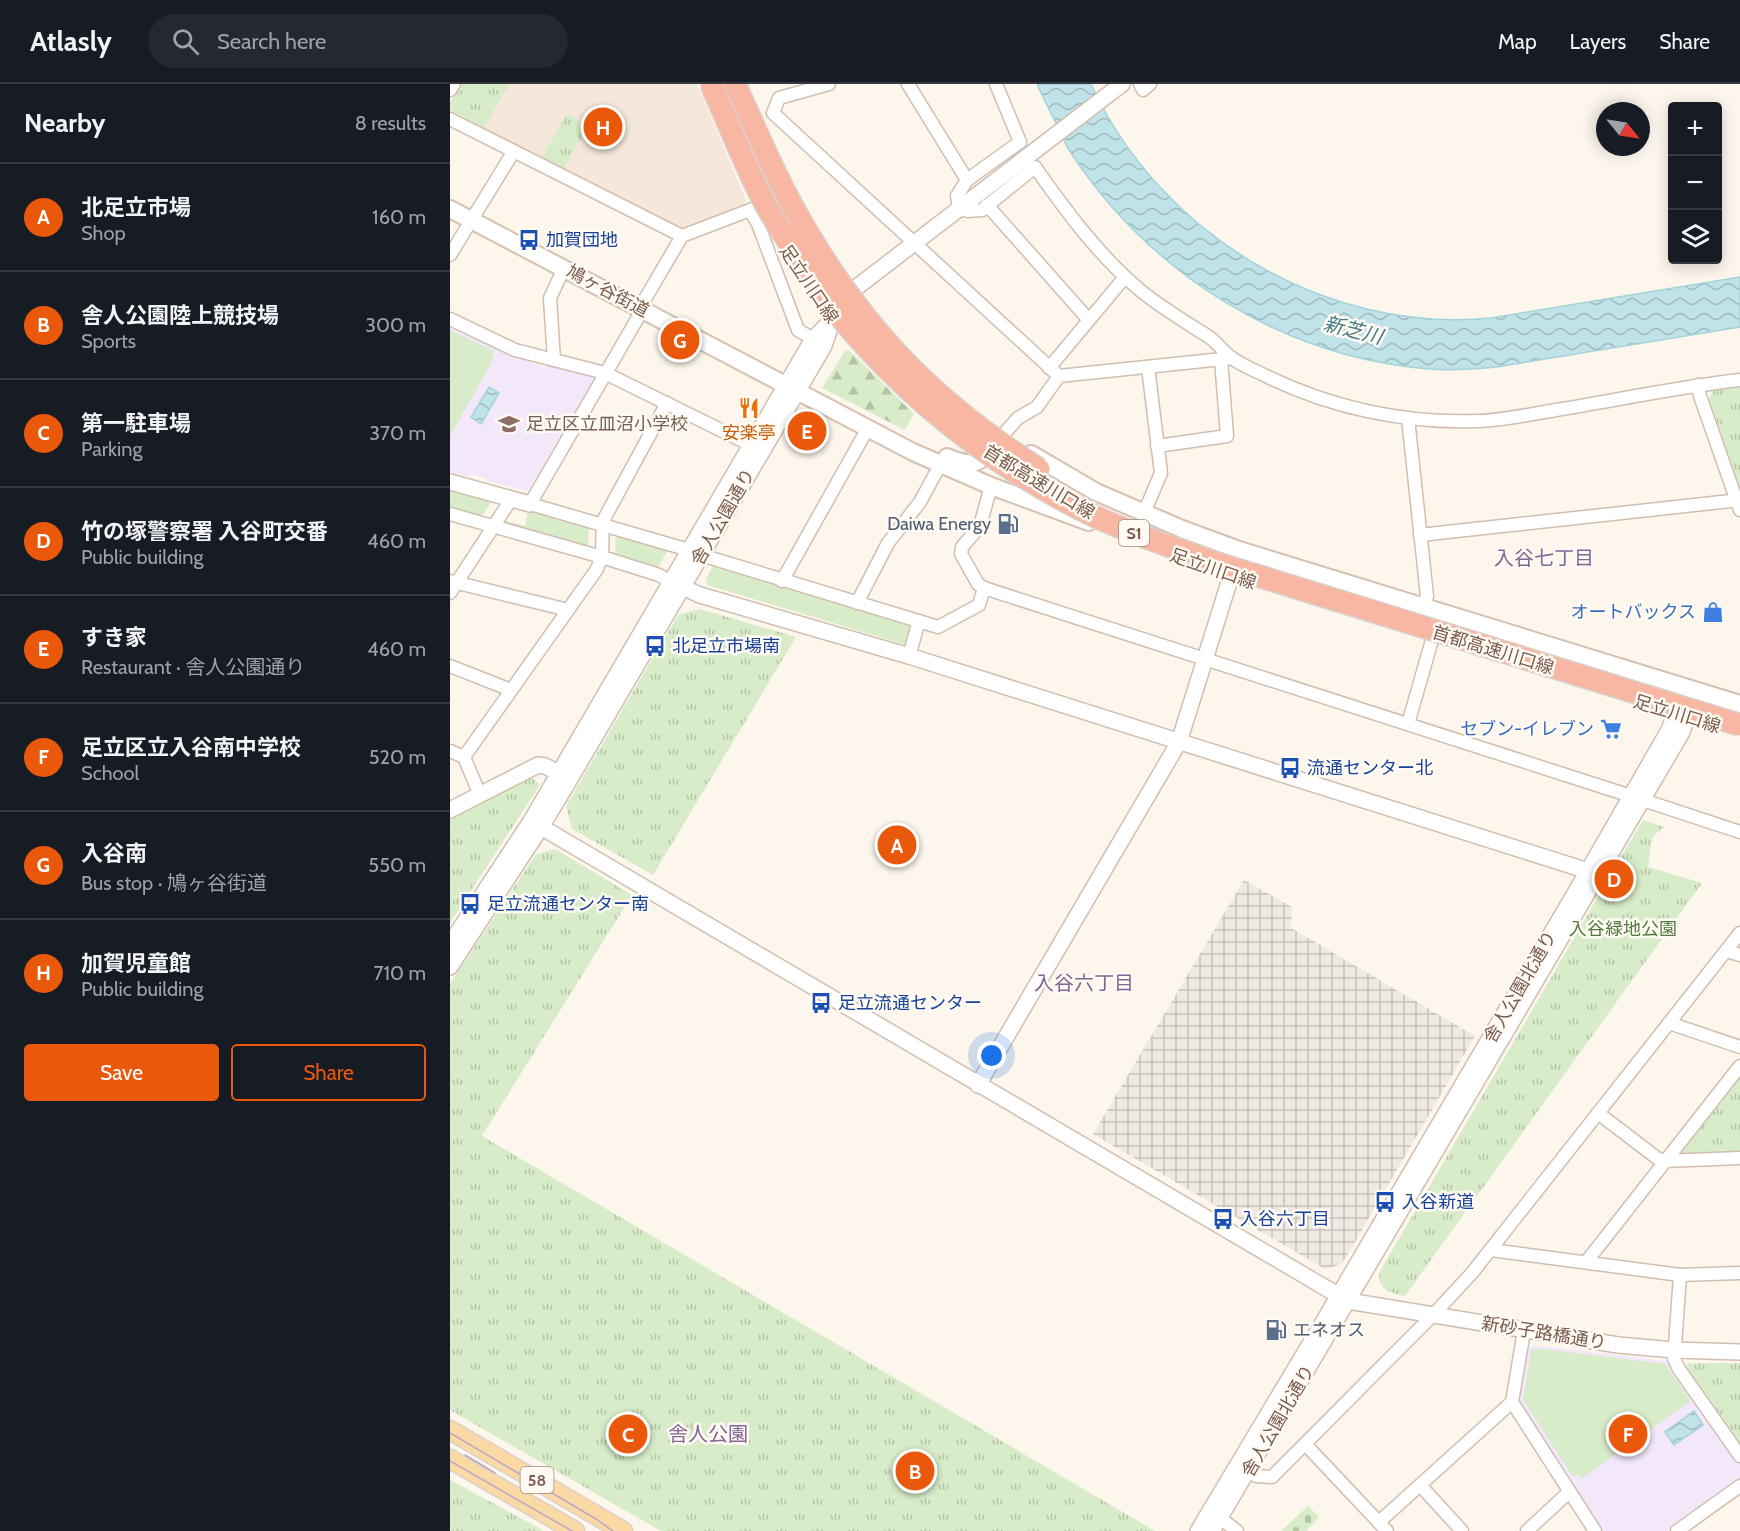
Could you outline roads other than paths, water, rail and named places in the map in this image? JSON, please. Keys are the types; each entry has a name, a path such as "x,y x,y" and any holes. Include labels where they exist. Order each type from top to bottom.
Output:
{"highway":[{"name":"首都高速川口線","path":"711,84 764,200 784,236 845,323 905,386 944,421 1020,474 1096,516 1210,561 1740,725"},
{"name":"首都高速川口線","path":"735,84 808,234 863,316 917,376 956,411 1001,445 1047,475 1101,503 1214,550 1399,609 1740,712"}],"main road":[{"name":"足立川口線","path":"702,84 754,208 782,245 832,320 897,389 942,429 983,459 1099,525 1231,576 1432,640 1740,732"},
{"name":"足立川口線","path":"744,84 808,222 853,290 878,323 921,370 958,403 1002,436 1096,492 1239,550 1740,704"},
{"name":"鳩ヶ谷街道","path":"450,209 940,465 1099,525"},
{"name":"鳩ヶ谷街道","path":"793,388 962,463 975,464 983,459"},
{"path":"983,459 1002,436"},
{"name":"58","path":"450,1430 623,1531"},
{"name":"58","path":"450,1459 576,1531"}],"street":[{"path":"450,90 454,84"},
{"path":"908,84 967,180"},
{"path":"959,208 957,196 967,180 1020,142 996,84"},
{"path":"820,85 779,98 773,113 1054,372 1148,367 1226,359 1287,387 1375,413 1408,418 1480,421 1740,380"},
{"path":"832,320 853,290 1120,85"},
{"path":"450,118 682,236"},
{"path":"450,255 513,151"},
{"path":"959,208 967,211 982,210 1035,167 1082,230 1125,277 1175,316 1220,344 1226,359 1227,436 1157,446"},
{"path":"987,205 1088,320"},
{"path":"530,504 636,321 682,236 754,208 798,330 813,339"},
{"path":"554,360 550,298 564,268"},
{"path":"1002,436 1018,418 1037,407 1054,372 1088,320 1125,277"},
{"path":"450,319 515,350 605,373 751,445"},
{"name":"舎人公園通り","path":"450,967 793,388 813,339 832,320"},
{"name":"舎人公園通り","path":"695,553 751,445 824,346 832,320"},
{"path":"1144,513 1161,473 1148,367"},
{"path":"1420,535 1739,504 1698,385"},
{"path":"464,757 597,569 604,553 603,524 667,403"},
{"path":"1408,418 1427,596 1424,607"},
{"path":"782,581 868,428"},
{"path":"857,603 888,543 920,502 940,465"},
{"path":"450,482 603,524 782,581 938,627 979,604 984,588"},
{"path":"991,486 980,526 962,547 961,554 978,584 984,588 1740,832"},
{"path":"512,498 452,586 568,610"},
{"path":"450,514 602,557 659,575 700,595 909,656 1593,874"},
{"path":"978,1085 1179,742 1239,550"},
{"name":"舎人公園通り","path":"450,944 536,824 559,773 676,585"},
{"path":"909,656 919,621"},
{"path":"1408,724 1432,640"},
{"path":"450,666 512,690"},
{"name":"舎人公園北通り","path":"1216,1525 1344,1298 1637,798 1669,730 1682,715 1680,699 1690,689"},
{"path":"450,751 464,757 480,795"},
{"path":"450,810 538,765 559,773"},
{"path":"536,824 1344,1298"},
{"path":"1248,1471 1256,1476 1272,1477 1434,1314 1491,1250 1740,933"},
{"path":"1726,951 1740,955"},
{"path":"1669,1023 1740,1047"},
{"path":"1587,1262 1740,1066"},
{"path":"1598,1113 1657,1158 1665,1161 1740,1158"},
{"path":"1491,1250 1680,1275 1740,1273"},
{"path":"1680,1275 1674,1359 1740,1456"},
{"name":"舎人公園北通り","path":"1198,1531 1344,1298"},
{"name":"新砂子路橋通り","path":"1344,1298 1524,1331 1618,1345 1740,1352"},
{"path":"1305,1444 1383,1527 1420,1485 1512,1402 1524,1331"},
{"path":"1512,1402 1594,1531"},
{"path":"1420,1485 1462,1531"},
{"path":"1677,1531 1740,1486"},
{"path":"1527,1531 1569,1492"},
{"path":"1216,1525 1237,1531"}],"water":[{"name":"新芝川","path":"1037,84 1091,84 1121,138 1159,187 1204,229 1255,264 1310,291 1369,309 1429,319 1491,318 1740,277 1740,327 1497,367 1463,370 1429,369 1374,361 1322,347 1271,327 1224,301 1179,270 1138,234 1101,194 1069,150"},
{"path":"489,387 499,393 481,424 471,417"},
{"path":"1694,1411 1703,1425 1674,1445 1665,1432"}],"tram line":[{"path":"450,1433 613,1531"},
{"path":"465,1455 495,1473"},
{"path":"450,1461 572,1531"}],"place":[{"name":"加賀児童館","path":"603,127"},
{"name":"加賀団地","path":"529,240"},
{"name":"入谷南","path":"680,340"},
{"name":"安楽亭","path":"749,408"},
{"name":"足立区立皿沼小学校","path":"509,424"},
{"name":"すき家","path":"807,431"},
{"name":"Daiwa Energy","path":"1008,524"},
{"name":"オートバックス","path":"1713,612"},
{"name":"北足立市場南","path":"655,646"},
{"name":"セブン-イレブン","path":"1611,729"},
{"name":"流通センター北","path":"1290,768"},
{"name":"北足立市場","path":"897,845"},
{"name":"竹の塚警察署 入谷町交番","path":"1614,879"},
{"name":"足立流通センター南","path":"470,904"},
{"name":"足立流通センター","path":"821,1003"},
{"name":"入谷新道","path":"1385,1202"},
{"name":"入谷六丁目","path":"1223,1219"},
{"name":"エネオス","path":"1276,1330"},
{"name":"第一駐車場","path":"628,1434"},
{"name":"足立区立入谷南中学校","path":"1628,1434"},
{"name":"舎人公園陸上競技場","path":"915,1471"}],"district":[{"name":"入谷七丁目","path":"1544,558"},
{"name":"入谷六丁目","path":"1084,983"},
{"name":"舎人公園","path":"708,1434"}],"park label":[{"name":"入谷緑地公園","path":"1623,929"}]}
